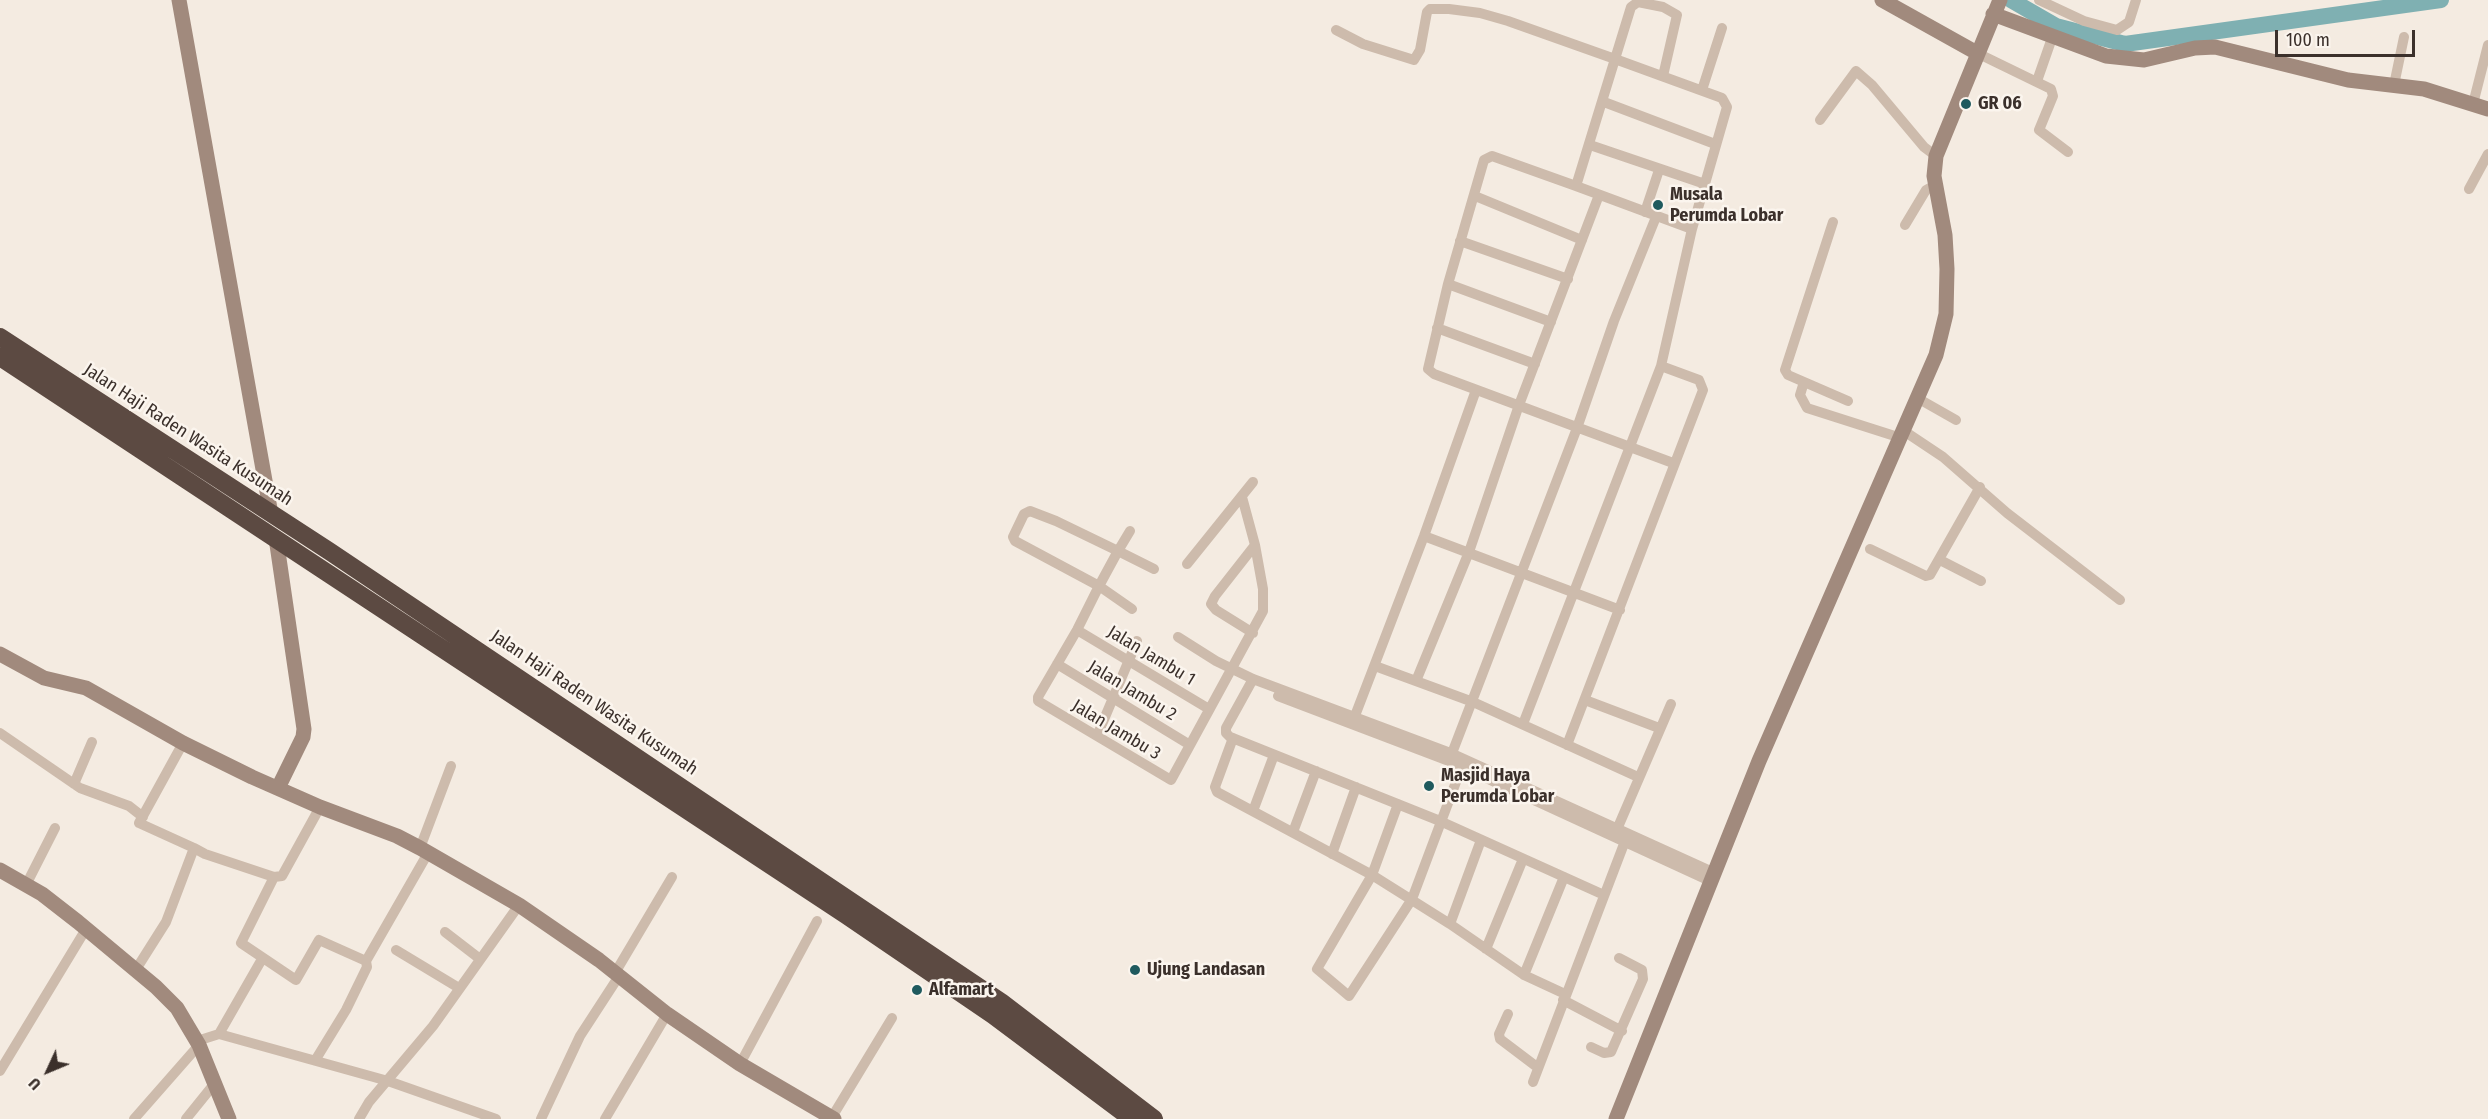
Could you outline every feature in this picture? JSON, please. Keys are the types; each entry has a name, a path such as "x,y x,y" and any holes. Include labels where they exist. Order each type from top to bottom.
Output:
{"highway":[{"name":"Jalan Haji Raden Wasita Kusumah","path":"0,337 271,514 324,558 997,1009 1154,1119"},
{"name":"Jalan Haji Raden Wasita Kusumah","path":"0,357 276,538 324,558"},
{"name":"Jalan Haji Raden Wasita Kusumah","path":"997,1009 1132,1119"}],"street":[{"path":"179,0 271,514"},
{"path":"1882,0 1976,57 2047,86 2052,94 2039,132 2068,152"},
{"path":"2039,0 2084,21 2117,30 2128,22 2136,0"},
{"path":"1576,186 1634,3 1674,11 1678,17 1663,76"},
{"path":"1616,1119 1759,761 1919,399 1936,355 1946,314 1946,235 1935,185 1935,156 1996,7 2052,38 2084,50 2132,60 2153,59 2195,48 2216,47 2338,78 2424,89 2488,109"},
{"path":"1336,30 1363,44 1414,60 1420,50 1427,12 1430,9 1480,13 1702,90 1722,98 1726,104 1692,229 1661,366 1523,724"},
{"path":"1702,90 1722,28"},
{"path":"2394,85 2404,37"},
{"path":"2037,81 2052,38"},
{"path":"2473,105 2488,45"},
{"path":"1821,120 1856,71 1872,85 1924,147 1935,156"},
{"path":"1604,102 1715,144"},
{"path":"1590,145 1705,184"},
{"path":"2469,189 2488,154"},
{"path":"1673,463 1476,390 1428,370 1427,364 1484,160 1490,156 1692,229"},
{"path":"1645,212 1659,170"},
{"path":"1905,225 1926,190 1935,185"},
{"path":"1416,681 1469,552 1519,405 1599,195"},
{"path":"1475,196 1582,240"},
{"path":"1451,757 1577,428 1614,321 1656,217"},
{"path":"1833,222 1785,370 1788,375 1848,401"},
{"path":"1460,241 1568,279"},
{"path":"1448,284 1551,322"},
{"path":"1437,327 1535,364"},
{"path":"1567,745 1703,386 1699,380 1661,366"},
{"path":"1804,382 1800,395 1807,408 1903,435 1942,457 1980,487 2007,513 2120,600"},
{"path":"1353,720 1424,536 1476,390"},
{"path":"1919,399 1956,420"},
{"path":"1187,564 1253,482"},
{"path":"1870,549 1926,576 1932,574 1980,487"},
{"path":"1190,745 1253,633 1264,607 1255,545 1242,497"},
{"path":"1132,609 1100,586 1015,541 1013,537 1024,514 1030,511 1056,520 1154,569"},
{"path":"1057,664 1130,531"},
{"path":"1424,536 1620,610"},
{"path":"276,538 304,729 303,737 278,788"},
{"path":"1253,633 1216,610 1211,604 1255,545"},
{"path":"1940,560 1981,581"},
{"name":"Jalan Jambu 1","path":"1077,630 1209,709"},
{"path":"1178,637 1252,682 1451,757 1714,878"},
{"path":"1097,736 1137,641"},
{"path":"0,654 44,678 86,688 183,743 320,807 397,836 424,851 519,905 667,1014 740,1064 833,1118 892,1018"},
{"name":"Jalan Jambu 2","path":"1057,664 1190,745"},
{"name":"Jalan Jambu 3","path":"1057,664 1038,697 1038,701 1044,707 1097,736 1166,779 1172,780 1190,745"},
{"path":"1375,666 1473,702 1638,777"},
{"path":"1252,682 1226,728 1226,735 1440,821 1604,895"},
{"path":"1585,700 1659,728"},
{"path":"1616,833 1671,704"},
{"path":"0,733 74,784 96,796 129,806 143,817"},
{"path":"1233,738 1215,789 1253,812 1372,875 1412,899 1524,975 1622,1031"},
{"path":"74,784 92,742"},
{"path":"183,743 140,824 205,854 274,877 282,876 320,807"},
{"path":"1253,812 1274,755"},
{"path":"1451,757 1462,766 1616,833"},
{"path":"316,1059 346,1010 367,967 366,961 424,851 451,766"},
{"path":"1398,804 1372,875 1317,969 1318,973 1349,996 1352,996 1412,899 1462,766"},
{"path":"1293,832 1316,771"},
{"path":"1332,854 1356,787"},
{"path":"26,885 55,828"},
{"path":"1533,1082 1627,838"},
{"path":"1450,924 1481,840"},
{"path":"135,971 166,922 194,848"},
{"path":"1486,949 1523,859"},
{"path":"1,872 26,885 86,929 177,1008 198,1043 229,1119"},
{"path":"274,877 241,943 297,980 319,939 366,961"},
{"path":"541,1119 580,1036 672,877"},
{"path":"1524,975 1564,877"},
{"path":"358,1119 459,988 519,905"},
{"path":"740,1064 818,921"},
{"path":"0,1071 86,929"},
{"path":"445,932 480,959"},
{"path":"396,950 459,988"},
{"path":"134,1119 198,1043 219,1034 262,958"},
{"path":"1591,1047 1610,1053 1622,1031 1643,974 1619,958"},
{"path":"605,1119 667,1014"},
{"path":"1508,1014 1499,1034 1500,1039 1537,1067"},
{"path":"219,1034 262,1047 316,1059 388,1081 469,1115 496,1119"},
{"path":"186,1119 215,1083"}],"waterway":[{"path":"2011,0 2056,26 2125,44 2441,0"}],"place":[{"name":"GR 06","path":"1966,104"},
{"name":"Musala Perumda Lobar","path":"1658,205"},
{"name":"Masjid Haya Perumda Lobar","path":"1429,786"},
{"name":"Ujung Landasan","path":"1135,970"},
{"name":"Alfamart","path":"917,990"}]}
